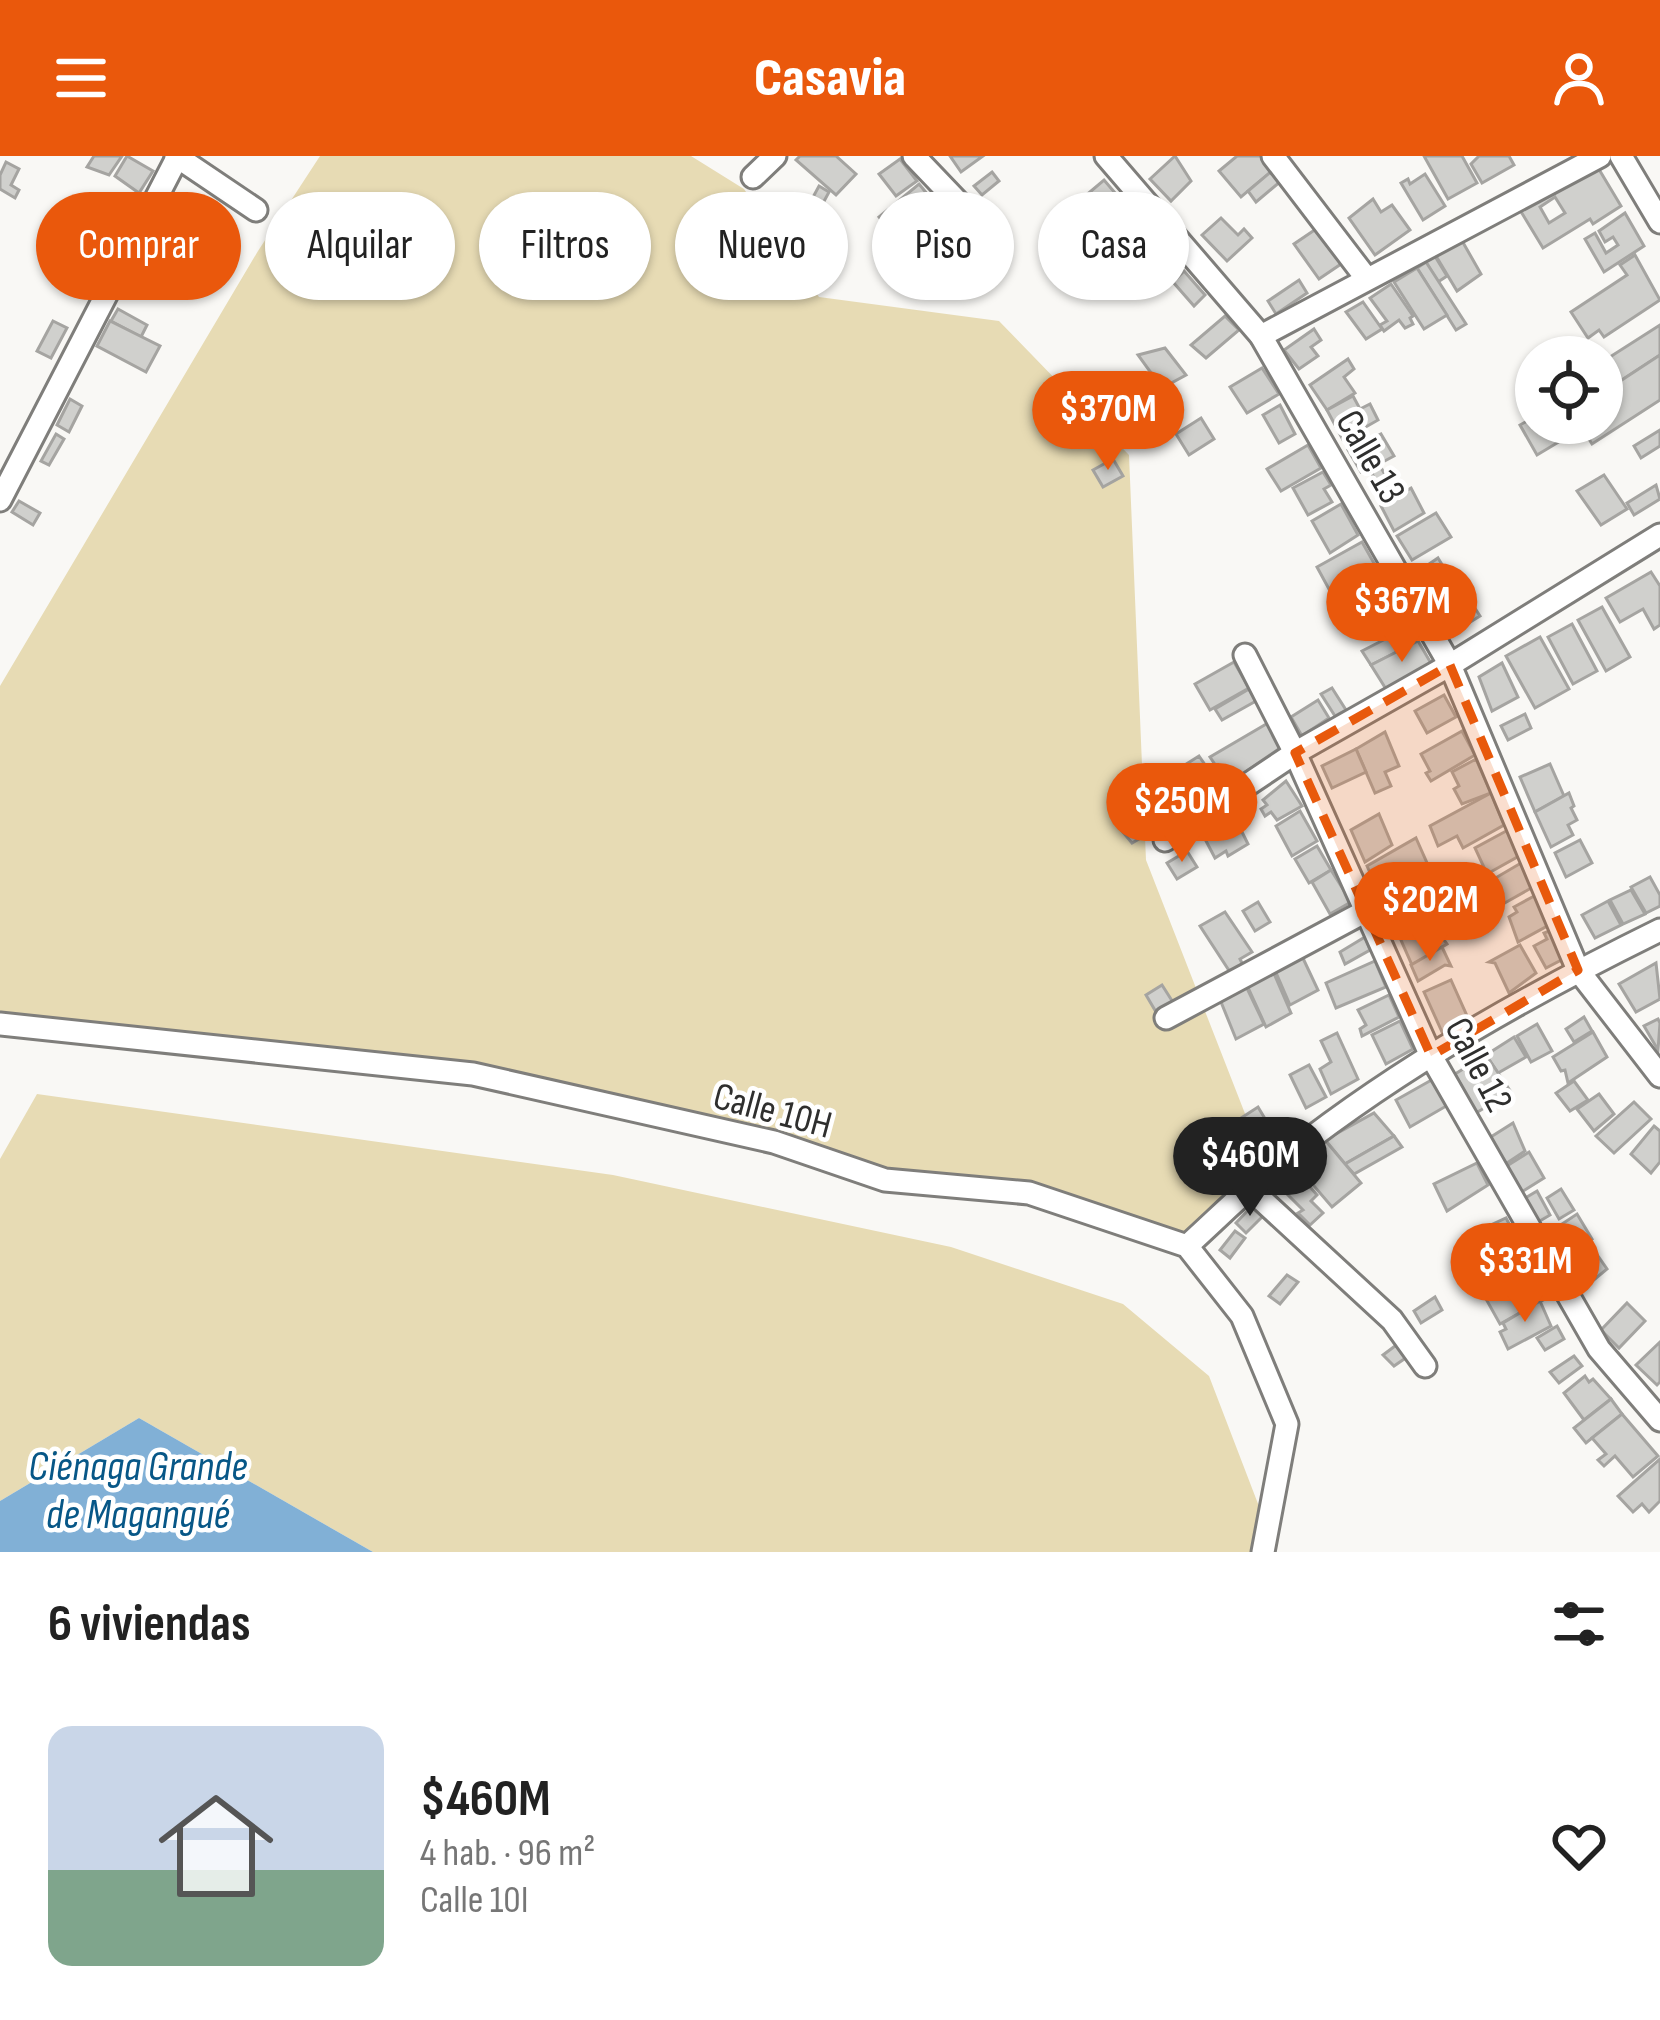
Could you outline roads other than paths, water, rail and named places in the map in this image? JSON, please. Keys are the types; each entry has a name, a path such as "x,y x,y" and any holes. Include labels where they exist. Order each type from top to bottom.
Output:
{"street":[{"path":"0,500 10,453 177,156 256,210"},
{"path":"753,177 775,156"},
{"path":"914,156 948,192"},
{"name":"Calle 13","path":"1106,156 1261,336 1450,665 1578,970 1660,1076"},
{"path":"1273,156 1367,279"},
{"path":"1261,336 1600,156"},
{"path":"1621,156 1660,222"},
{"path":"1166,840 1295,753 1450,665 1660,535"},
{"name":"Calle 12","path":"1245,655 1295,753 1431,1056 1599,1349 1660,1420"},
{"path":"1166,1018 1366,911"},
{"path":"1263,1552 1287,1424 1242,1316 1187,1246 1290,1154 1431,1056 1578,970 1660,930"},
{"name":"Calle 10H","path":"0,1024 473,1073 774,1142 885,1180 1029,1192 1187,1246"},
{"path":"1250,1189 1392,1320 1425,1366"}],"water":[{"name":"Ciénaga Grande de Magangué","path":"139,1418 373,1552 0,1552 0,1501"}]}
